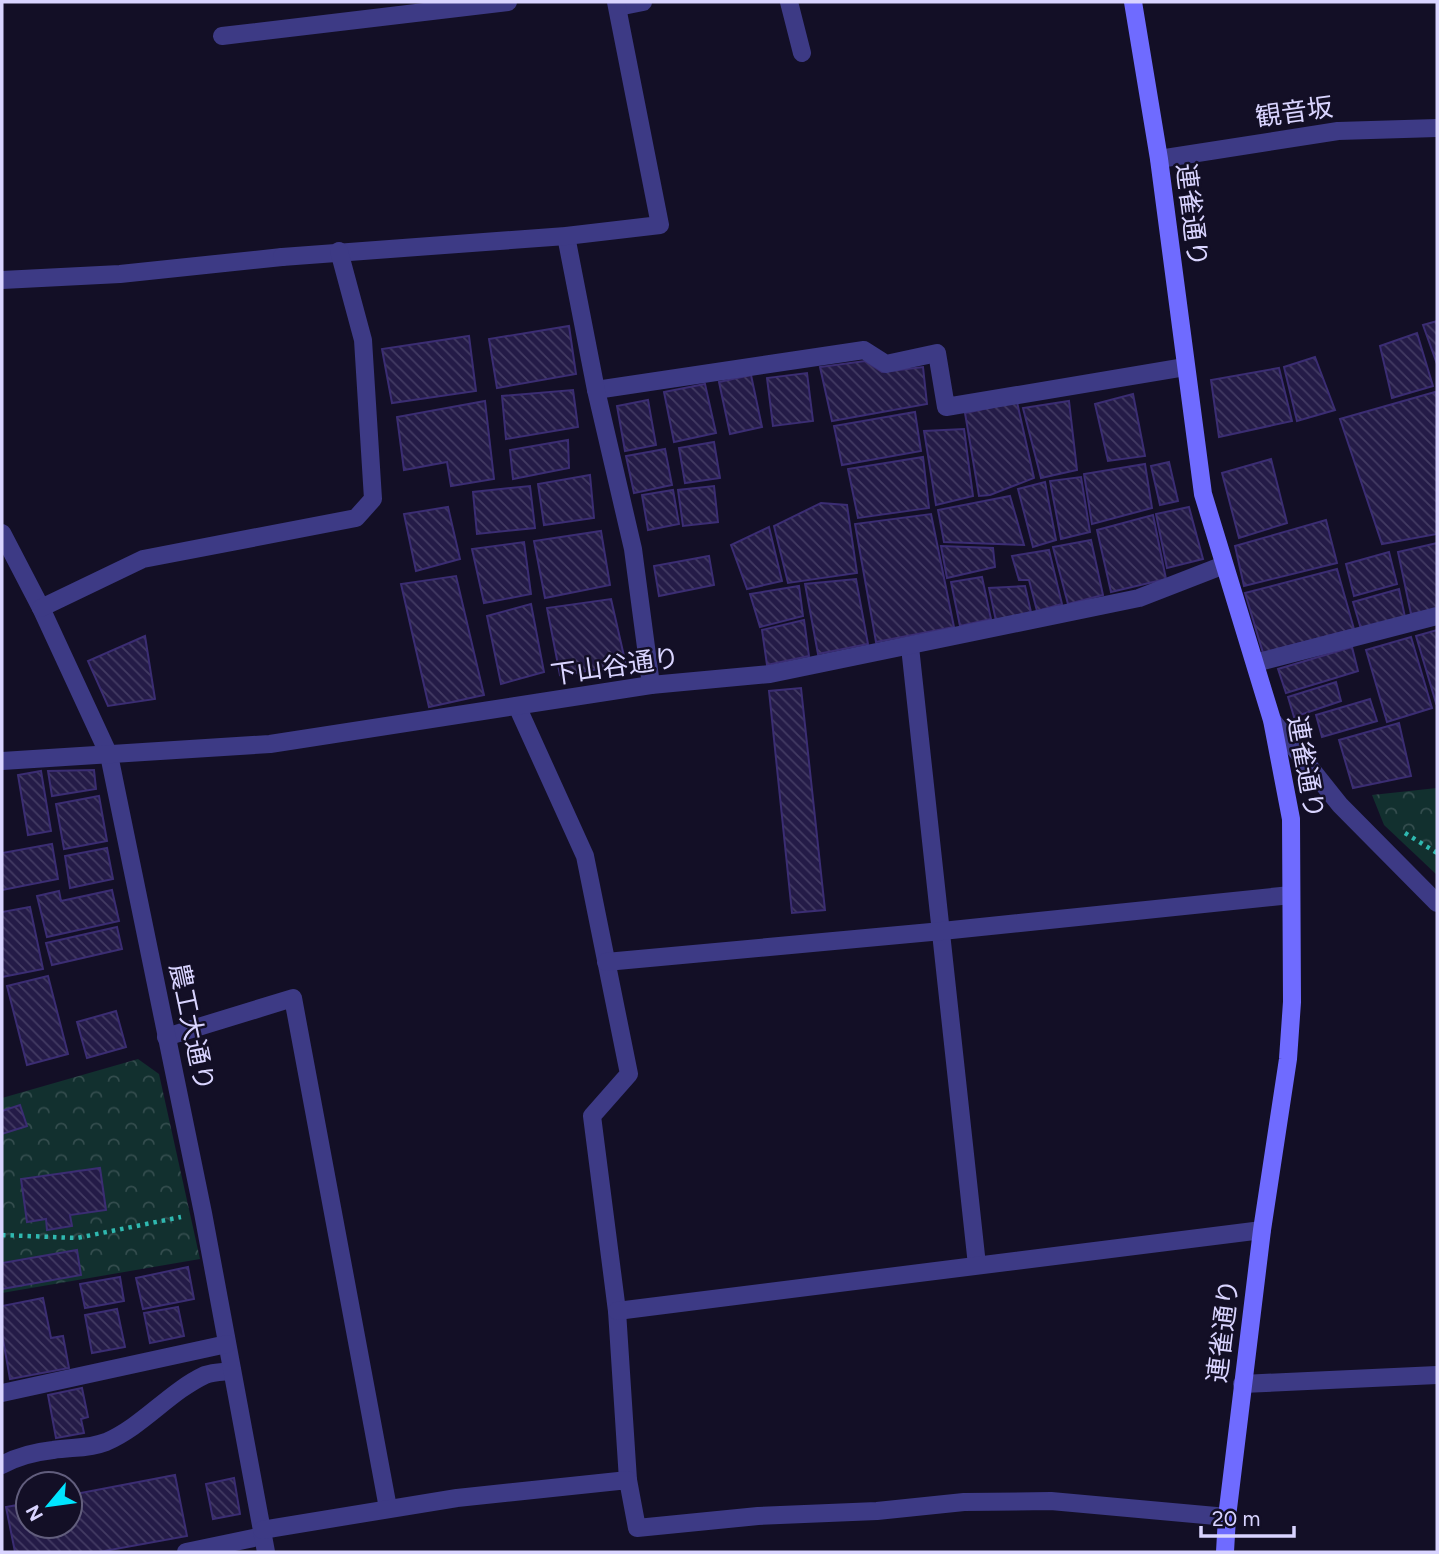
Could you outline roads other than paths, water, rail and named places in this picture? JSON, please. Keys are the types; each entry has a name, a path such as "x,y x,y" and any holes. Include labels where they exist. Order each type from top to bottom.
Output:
{"main road":[{"name":"連雀通り","path":"1133,2 1159,159 1203,494 1272,720 1292,819 1292,1002 1288,1059 1242,1384 1225,1552"}],"street":[{"path":"222,36 508,2"},
{"path":"2,280 120,274 339,251 566,236 660,225 617,5 643,2"},
{"path":"789,2 802,53"},
{"name":"観音坂","path":"1159,159 1338,131 1437,128"},
{"path":"566,236 596,390 633,549 650,685"},
{"path":"41,608 143,559 356,518 373,499 363,340 339,251"},
{"path":"596,390 864,350 886,364 937,353 946,407 1185,367"},
{"name":"農工大通り","path":"2,533 41,608 109,755 203,1213 264,1539"},
{"name":"下山谷通り","path":"2,761 270,744 650,685 769,674 1139,598 1224,565"},
{"path":"1255,663 1437,617"},
{"path":"910,647 977,1265"},
{"path":"517,706 585,856 629,1074 592,1116 617,1311 628,1480 637,1528 758,1516 877,1511 964,1502 1051,1501 1227,1517"},
{"path":"1272,720 1340,805 1437,903"},
{"path":"606,962 1291,895"},
{"path":"166,1037 293,998 388,1508"},
{"path":"617,1311 1262,1230"},
{"path":"2,1394 227,1344"},
{"path":"2,1465 15,1457 54,1450 88,1448 109,1441 171,1395 207,1374 232,1370"},
{"path":"1242,1384 1437,1375"},
{"path":"186,1552 264,1539 388,1508 628,1480"}]}
